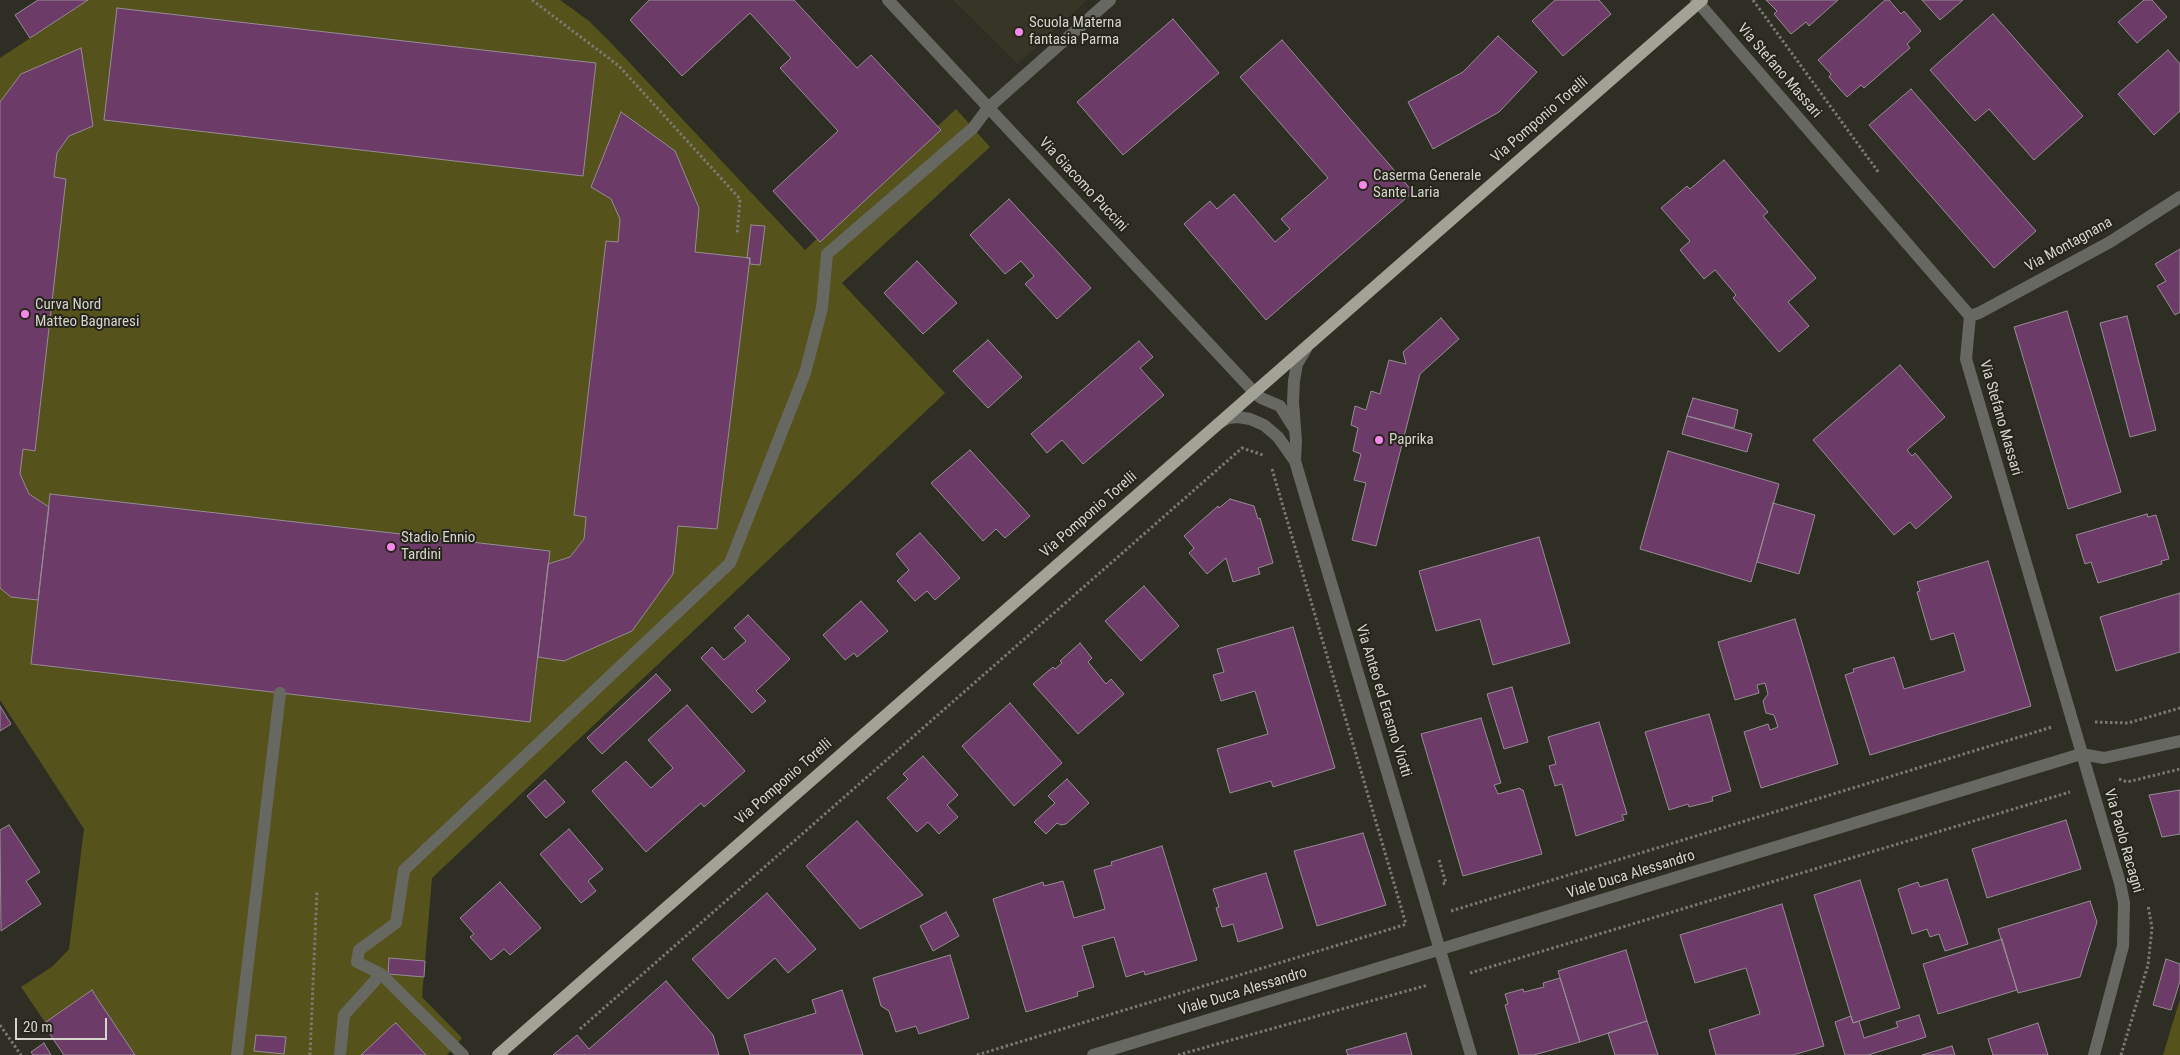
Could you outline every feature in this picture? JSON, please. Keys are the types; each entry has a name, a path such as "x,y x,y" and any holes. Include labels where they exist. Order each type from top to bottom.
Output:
{"main road":[{"name":"Via Pomponio Torelli","path":"498,1055 1699,1"}],"street":[{"name":"Via Giacomo Puccini","path":"888,0 1254,392"},
{"path":"463,1055 381,974 357,962 359,950 396,923 404,870 730,563 804,373 822,308 827,254 973,128 988,108 1110,0"},
{"name":"Via Stefano Massari","path":"1699,1 1970,316 1966,359 2081,754"},
{"name":"Via Montagnana","path":"1970,316 1980,313 2110,242 2180,197"},
{"name":"Via Anteo ed Erasmo Viotti","path":"1295,461 1296,441 1292,402 1295,372 1300,357 1315,339"},
{"name":"Via Anteo ed Erasmo Viotti","path":"1254,392 1261,398 1280,406 1294,428"},
{"name":"Via Anteo ed Erasmo Viotti","path":"1216,425 1228,418 1238,417 1250,419 1264,425 1278,437 1295,461 1471,1055"},
{"path":"236,1055 280,693"},
{"name":"Viale Duca Alessandro","path":"1093,1055 2081,754 2104,758 2180,741"},
{"name":"Via Paolo Racagni","path":"2081,754 2120,883 2125,924 2118,971 2094,1055"},
{"path":"340,1055 344,1014 381,974"}],"path":[{"path":"532,0 619,66 740,200 736,235"},
{"path":"580,1029 1242,448 1268,456"},
{"path":"1270,462 1406,924"},
{"path":"976,1055 2072,721 2128,723 2180,708"},
{"path":"1178,1055 1449,979 2116,778 2127,782 2180,769"},
{"path":"310,1055 318,891"},
{"path":"0,1025 21,1055"}],"shaded area":[{"name":"Stadio Ennio Tardini","path":"88,0 560,0 589,21 613,45 805,250 956,109 990,147 842,283 945,393 432,878 422,997 462,1038 447,1055 426,1055 396,1023 361,1055 64,1055 43,1024 45,1022 21,987 53,966 69,949 84,829 0,700 0,58"},
{"name":"Scuola Materna fantasia Parma","path":"953,0 1087,0 1018,64"},
{"path":"2180,999 2180,1055 2163,1055"}],"building":[{"path":"38,0 88,0 30,38 15,15"},
{"path":"649,0 794,0 857,68 871,55 941,130 820,242 773,191 838,131 780,68 791,58 750,13 682,76 630,20"},
{"path":"1555,0 1599,0 1611,14 1563,56 1532,21"},
{"path":"1766,0 1838,0 1809,26 1806,22 1791,34 1774,14 1777,11"},
{"path":"1885,0 1889,0 1901,14 1904,11 1921,31 1907,44 1910,48 1864,88 1861,85 1847,97 1829,77 1831,74 1818,60"},
{"path":"1922,0 1963,0 1940,20"},
{"path":"2144,0 2152,0 2167,17 2137,43 2118,22"},
{"path":"117,8 596,63 583,176 104,120"},
{"path":"1993,14 2083,116 2034,160 1989,109 1975,121 1930,70"},
{"path":"1173,19 1219,73 1123,155 1077,102"},
{"path":"1498,36 1537,72 1499,112 1433,149 1408,102 1463,72"},
{"name":"Caserma Generale Sante Laria","path":"1282,40 1413,192 1266,320 1184,224 1210,201 1217,209 1234,194 1275,242 1290,229 1281,219 1328,178 1240,77"},
{"name":"Curva Nord Matteo Bagnaresi","path":"81,48 93,126 69,136 57,153 54,177 66,179 35,451 23,449 20,474 29,494 49,507 38,600 11,597 0,588 0,102 21,74"},
{"path":"2168,50 2180,64 2180,111 2154,135 2118,94"},
{"path":"1911,89 2036,231 1994,268 1869,125"},
{"path":"621,112 675,151 699,208 695,252 750,258 717,529 678,526 673,574 632,631 564,661 538,657 548,564 570,557 584,539 586,517 574,515 606,241 618,242 620,219 611,199 591,187"},
{"path":"1724,160 1768,212 1763,216 1816,278 1788,302 1809,326 1779,352 1733,298 1736,295 1715,270 1704,279 1680,250 1690,241 1661,208 1687,186 1690,189"},
{"path":"1009,199 1091,288 1057,319 1025,284 1034,276 1021,261 1005,274 970,235"},
{"path":"751,225 765,226 760,265 750,264 750,258 747,258"},
{"path":"2180,249 2180,312 2175,315 2157,286 2166,281 2155,264"},
{"path":"917,261 957,303 923,334 884,293"},
{"path":"2067,311 2121,492 2068,509 2014,327"},
{"path":"2127,316 2156,430 2130,437 2100,323"},
{"name":"Paprika","path":"1441,318 1459,339 1420,374 1376,546 1352,540 1366,483 1354,480 1361,454 1353,451 1358,428 1351,425 1355,406 1366,410 1371,391 1380,394 1389,360 1406,364 1403,352"},
{"path":"988,340 1022,377 988,408 953,371"},
{"path":"1139,341 1153,357 1140,368 1164,395 1083,464 1062,440 1047,453 1031,434"},
{"path":"1900,365 1945,417 1907,450 1912,456 1915,453 1952,497 1916,529 1910,522 1894,535 1813,440"},
{"path":"1693,398 1738,410 1734,428 1687,416"},
{"path":"1687,416 1752,434 1747,452 1682,434"},
{"path":"970,450 1030,516 1005,538 996,529 983,541 931,483"},
{"path":"1668,451 1779,484 1751,582 1640,549"},
{"path":"50,494 550,551 530,722 31,664"},
{"path":"1230,499 1254,506 1258,519 1260,518 1273,563 1258,568 1260,574 1233,582 1226,558 1207,574 1189,553 1194,548 1184,536 1218,506 1219,508"},
{"path":"1773,503 1815,515 1799,574 1757,562"},
{"path":"2147,514 2148,517 2156,515 2169,559 2161,561 2162,564 2098,583 2091,562 2085,564 2076,535"},
{"path":"920,533 960,578 935,600 927,591 915,601 897,581 909,570 896,554"},
{"path":"1539,537 1570,643 1493,665 1480,619 1436,631 1419,571"},
{"path":"1988,561 2031,706 1870,755 1845,675 1854,672 1853,669 1894,657 1904,689 1965,671 1954,633 1931,640 1917,592 1920,591 1917,582"},
{"path":"1144,586 1179,626 1141,661 1105,621"},
{"path":"2180,593 2180,652 2116,671 2100,617"},
{"path":"861,601 888,631 857,657 854,653 845,660 823,635"},
{"path":"748,615 790,659 756,691 766,701 752,713 701,658 712,647 724,660 746,641 734,628"},
{"path":"1795,619 1838,764 1761,788 1744,732 1768,724 1770,730 1778,727 1774,715 1766,713 1763,701 1768,694 1765,683 1757,685 1759,693 1735,700 1718,642"},
{"path":"1293,627 1335,768 1273,787 1271,781 1230,793 1217,749 1268,734 1255,691 1221,701 1213,675 1224,672 1217,649"},
{"path":"1080,643 1092,658 1088,662 1106,684 1111,679 1124,694 1078,734 1033,684 1053,667 1055,669 1062,663 1060,661"},
{"path":"656,674 671,690 602,754 587,738"},
{"path":"1512,687 1528,742 1504,749 1487,694"},
{"path":"1010,703 1062,763 1014,806 962,746"},
{"path":"687,705 745,771 704,807 701,803 646,852 592,791 626,761 651,788 673,768 648,740"},
{"path":"0,706 11,724 0,731"},
{"path":"1709,714 1731,791 1712,797 1713,801 1689,807 1688,804 1669,810 1645,732"},
{"path":"1481,718 1501,783 1494,785 1498,794 1520,788 1523,790 1542,854 1463,876 1421,734"},
{"path":"1599,722 1627,814 1622,815 1624,820 1576,836 1562,784 1555,786 1549,766 1556,764 1548,737"},
{"path":"923,756 958,795 947,805 958,817 939,834 928,822 917,832 887,798 908,779 903,774"},
{"path":"1067,779 1089,803 1066,824 1061,825 1057,823 1046,834 1034,822 1055,803 1048,796"},
{"path":"545,780 565,802 546,818 527,796"},
{"path":"2180,790 2180,834 2162,837 2149,795"},
{"path":"2066,820 2081,869 1987,898 1972,849"},
{"path":"857,821 923,895 860,929 806,866"},
{"path":"9,825 40,872 26,881 41,904 1,931 0,830"},
{"path":"569,829 603,869 588,881 596,891 581,903 540,854"},
{"path":"1363,833 1386,905 1317,926 1294,851"},
{"path":"1162,846 1197,960 1145,975 1144,971 1126,977 1114,937 1082,946 1094,987 1077,992 1078,996 1026,1012 993,899 1043,882 1044,886 1063,881 1074,918 1105,909 1094,870 1112,865 1111,862"},
{"path":"1266,873 1283,928 1238,942 1233,924 1222,927 1216,908 1219,907 1213,889"},
{"path":"1947,879 1968,944 1945,951 1939,934 1930,937 1927,929 1912,934 1898,889 1918,882 1920,887"},
{"path":"1860,880 1900,1008 1853,1023 1814,895"},
{"path":"500,882 541,928 510,955 504,949 491,960 470,937 474,934 460,918"},
{"path":"767,893 816,949 788,973 775,958 728,999 692,959"},
{"path":"2090,901 2097,922 2080,977 2018,993 1998,929"},
{"path":"1782,904 1824,1046 1793,1055 1716,1055 1709,1030 1760,1014 1746,968 1695,983 1680,935"},
{"path":"946,912 959,936 933,951 920,926"},
{"path":"2002,939 2017,990 1938,1014 1923,964"},
{"path":"1626,950 1647,1021 1580,1042 1558,971"},
{"path":"950,955 969,1018 919,1034 916,1026 896,1032 889,1011 881,1006 873,978"},
{"path":"389,958 425,961 424,977 388,974"},
{"path":"2166,959 2180,964 2180,981 2171,1010 2153,1005"},
{"path":"1560,978 1580,1042 1534,1055 1519,1055 1505,1005 1508,1004 1505,994 1523,989 1524,992 1544,987 1543,983"},
{"path":"666,981 713,1035 719,1055 553,1055 577,1035 589,1049"},
{"path":"92,990 135,1055 64,1055 43,1024"},
{"path":"842,990 863,1055 750,1055 744,1035 816,1013 812,1000"},
{"path":"1919,1015 1926,1037 1868,1055 1845,1055 1835,1022 1851,1016 1853,1023 1859,1021 1864,1038 1898,1027 1896,1022"},
{"path":"1647,1021 1658,1055 1615,1055 1608,1033"},
{"path":"396,1023 426,1055 361,1055 393,1025"},
{"path":"2038,1023 2048,1055 1993,1055 1988,1039"},
{"path":"1406,1033 1412,1055 1348,1055 1346,1050"},
{"path":"256,1035 286,1037 284,1054 254,1051"},
{"path":"44,1043 51,1055 33,1055 31,1052"},
{"path":"1952,1046 1955,1055 1922,1055"}],"place":[{"name":"Scuola Materna fantasia Parma","path":"1019,32"},
{"name":"Caserma Generale Sante Laria","path":"1363,185"},
{"name":"Curva Nord Matteo Bagnaresi","path":"25,314"},
{"name":"Paprika","path":"1379,440"},
{"name":"Stadio Ennio Tardini","path":"391,547"}]}
